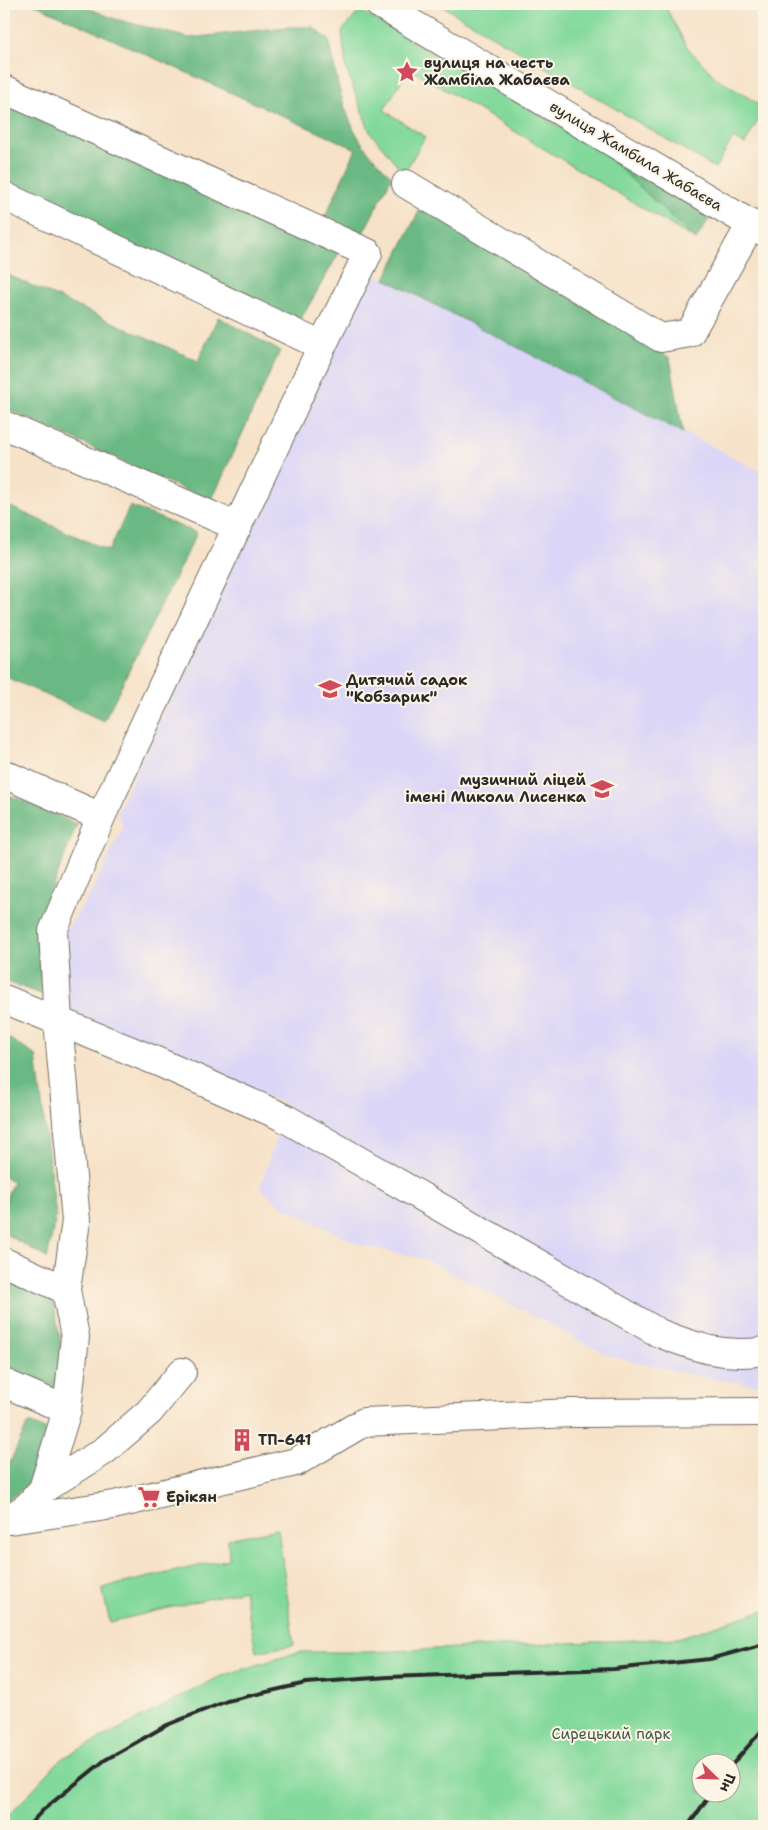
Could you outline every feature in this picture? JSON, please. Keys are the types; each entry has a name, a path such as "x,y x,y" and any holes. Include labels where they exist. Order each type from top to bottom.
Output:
{"street":[{"name":"вулиця Жамбила Жабаєва","path":"379,4 758,228"},
{"path":"4,89 368,253 322,346 101,817 53,932 58,1021 76,1221 66,1290 75,1337 67,1410 42,1489"},
{"path":"406,184 661,338 690,333 758,228"},
{"path":"4,196 322,346"},
{"path":"4,425 238,527"},
{"path":"4,774 101,817"},
{"path":"4,999 156,1061 283,1117 659,1333 706,1351 747,1354 764,1351"},
{"path":"4,1262 66,1290"},
{"path":"6,1520 28,1506 42,1489 104,1451 149,1412 182,1372"},
{"path":"4,1382 67,1410"},
{"path":"6,1520 114,1505 296,1462 364,1422 573,1413 764,1412"}],"shaded area":[{"path":"367,270 764,473 764,1386 701,1377 609,1356 425,1259 360,1245 281,1206 260,1188 287,1105 70,1015 64,934 93,890 123,826 117,812"}],"green space":[{"path":"34,4 78,4 115,19 189,38 286,27 313,27 329,40 341,95 356,134 367,150 392,177 361,237 325,217 356,149"},
{"path":"439,4 664,4 687,47 717,79 764,107 764,109 745,144 733,138 715,168"},
{"path":"360,11 603,152 696,240 409,68 384,110 425,137 404,173 370,132 346,69 342,31"},
{"path":"4,100 340,251 297,326 4,186"},
{"path":"603,152 712,214 696,240"},
{"path":"421,207 670,358 683,433 385,279"},
{"path":"4,273 198,361 218,317 280,351 211,502 4,407"},
{"path":"4,504 109,551 130,506 197,533 104,721 4,676"},
{"path":"4,793 77,824 38,925 41,994 4,981 4,926 8,915 4,913"},
{"path":"4,1035 36,1056 56,1216 47,1258 4,1233 4,1202 13,1182 4,1177"},
{"path":"4,1276 53,1297 61,1346 55,1392 4,1370"},
{"path":"28,1423 50,1431 26,1487 4,1502 4,1468 7,1469"},
{"path":"278,1529 294,1645 256,1652 244,1590 110,1622 102,1588 229,1559 228,1539"},
{"name":"Сирецький парк","path":"764,1610 764,1826 4,1826 4,1821 61,1759 221,1676 299,1652 370,1652 678,1638"}],"railway":[{"path":"28,1826 43,1810 105,1760 167,1725 227,1701 306,1683 388,1677 614,1669 710,1659 764,1644"},
{"path":"740,1756 764,1728"},
{"path":"688,1826 705,1802"}],"place":[{"name":"вулиця на честь Жамбіла Жабаєва","path":"407,72"},
{"name":"Дитячий садок \"Кобзарик\"","path":"330,689"},
{"name":"музичний ліцей імені Миколи Лисенка","path":"602,789"},
{"name":"ТП-641","path":"242,1440"},
{"name":"Ерікян","path":"149,1497"}]}
